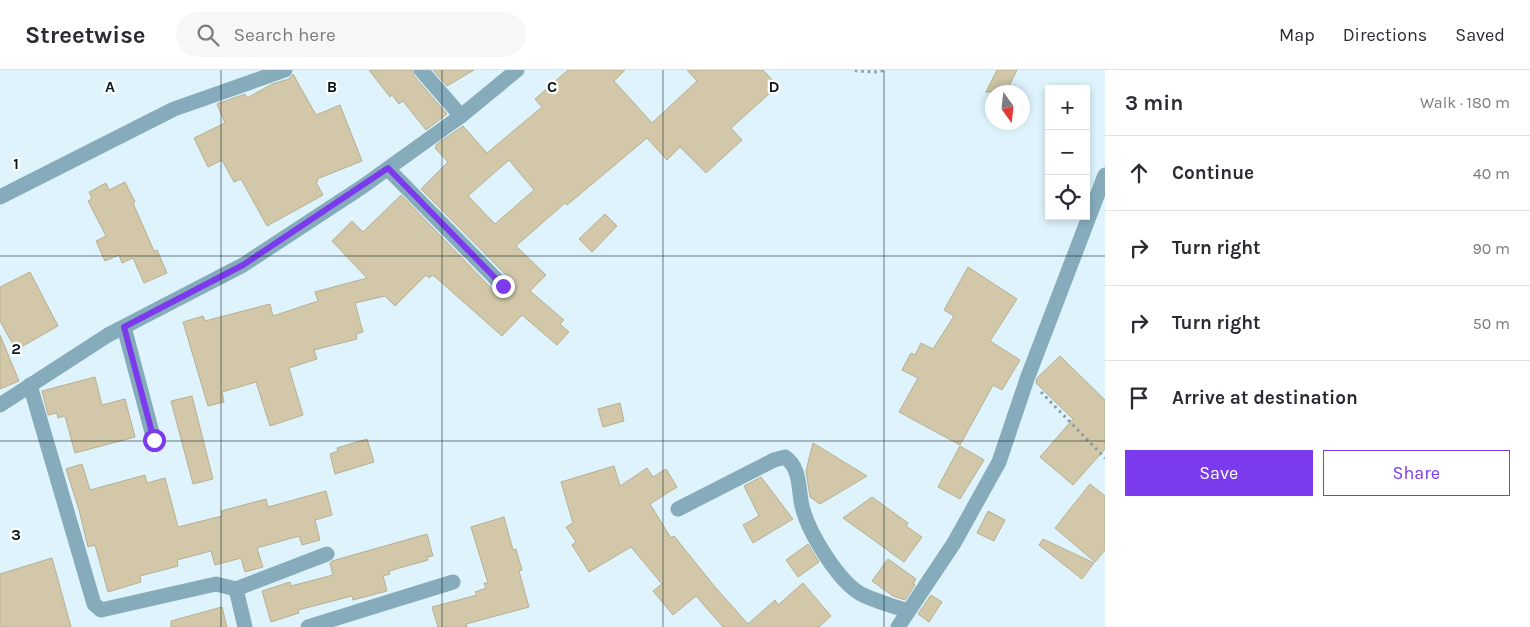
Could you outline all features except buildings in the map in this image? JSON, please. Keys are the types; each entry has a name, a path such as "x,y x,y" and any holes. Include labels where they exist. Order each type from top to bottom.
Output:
{"street":[{"path":"0,197 174,109 285,70"},
{"path":"421,70 461,116"},
{"path":"0,405 124,327 243,265 388,168 461,116 517,70"},
{"path":"388,168 503,286"},
{"path":"898,627 954,542 1000,462 1028,379 1105,175"},
{"path":"124,327 154,440"},
{"path":"30,385 94,604 101,610 216,584 236,590 327,554"},
{"path":"678,509 774,460 785,457 793,463 802,506 809,527 839,575 860,593 908,611"},
{"path":"308,627 452,582"},
{"path":"236,590 246,627"}],"path":[{"path":"855,70 857,72 878,72 885,70"},
{"path":"1028,379 1105,458"}],"route":[{"path":"154,440 124,327 243,265 388,168 503,286"}]}
